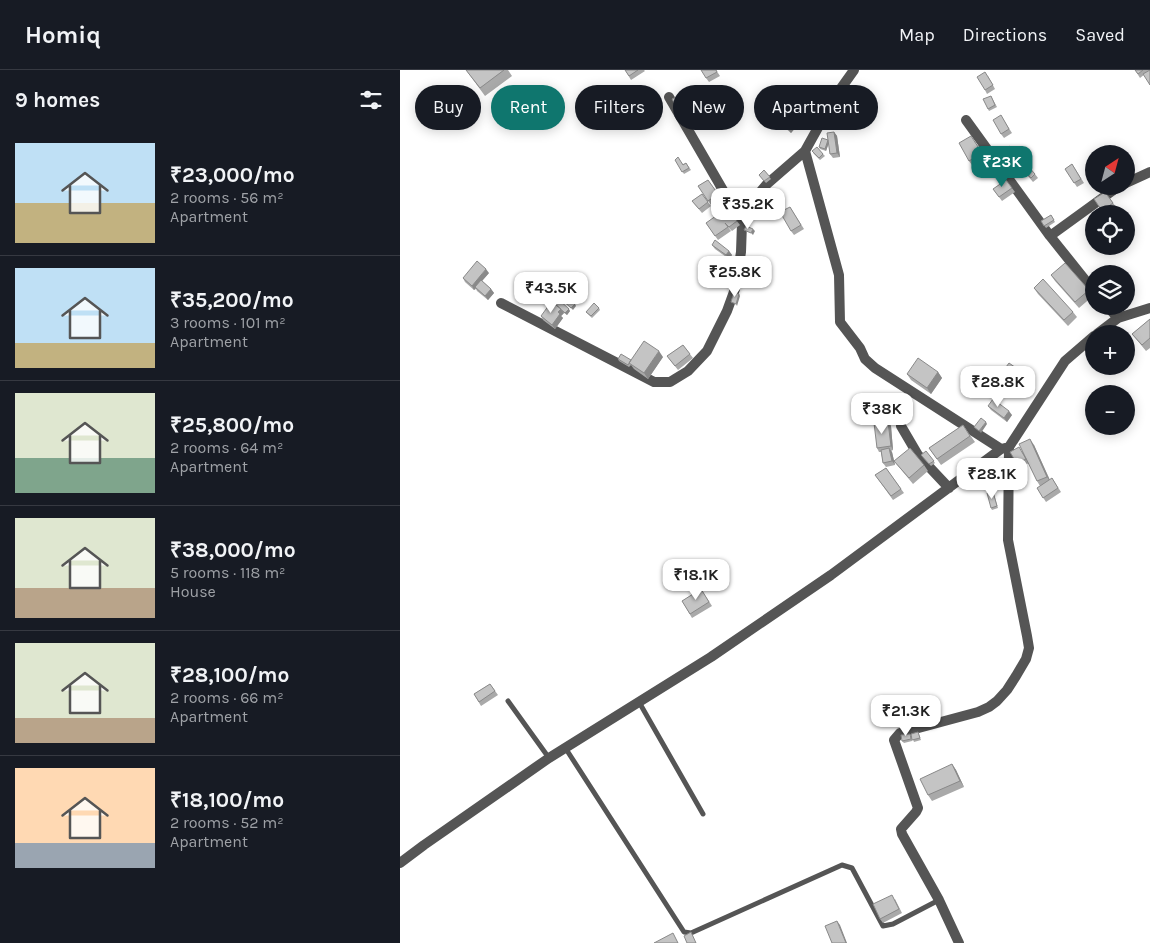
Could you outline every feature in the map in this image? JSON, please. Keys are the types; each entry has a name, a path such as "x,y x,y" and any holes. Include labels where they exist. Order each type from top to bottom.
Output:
{"street":[{"path":"501,302 654,382 670,382 688,371 707,351 727,311 735,289 739,269 742,223 756,197 767,184 805,151 828,105 854,70"},
{"path":"669,97 742,223"},
{"path":"966,120 1050,236 1085,280"},
{"path":"805,151 839,275 840,322 860,348 865,359 875,368 1005,448"},
{"path":"1135,179 1150,172"},
{"path":"1050,236 1107,195"},
{"path":"1109,325 1118,318 1150,308"},
{"path":"1115,315 1118,318"},
{"path":"400,863 549,758 711,657 831,575 1005,448 1065,361 1085,344"},
{"path":"901,426 918,455 949,488"},
{"path":"959,943 939,900 902,834 901,829 918,808 894,740 900,733 978,712 989,707 1007,690 1026,660 1029,648 1008,540 1005,448"}],"lane":[{"path":"508,701 549,758"},
{"path":"639,702 703,814"},
{"path":"566,749 684,932 691,932 842,865 852,868 883,926 893,924 939,900"}],"building":[{"path":"466,70 504,70 481,87 481,85 478,85"},
{"path":"625,70 638,70 629,76"},
{"path":"701,70 716,70 717,72 706,78"},
{"path":"1135,70 1143,70 1138,74"},
{"path":"1150,70 1150,85 1143,74"},
{"path":"985,72 993,85 985,90 977,77"},
{"path":"991,96 995,105 988,109 983,99"},
{"path":"1001,115 1009,129 1001,134 993,120"},
{"path":"834,132 837,153 830,154 827,133"},
{"path":"971,136 982,153 969,161 959,143"},
{"path":"822,138 828,140 825,149 819,147"},
{"path":"1010,146 1035,174 1031,178 1005,150"},
{"path":"817,147 823,154 819,158 812,151"},
{"path":"678,157 683,165 686,163 689,168 682,172 675,160"},
{"path":"1072,164 1081,179 1074,183 1065,169"},
{"path":"764,170 770,177 764,181 759,175"},
{"path":"708,180 718,194 708,201 698,186"},
{"path":"1006,180 1012,188 999,197 993,189"},
{"path":"767,190 777,200 769,209 759,199"},
{"path":"702,194 708,202 699,209 692,201"},
{"path":"1100,195 1107,195 1113,203 1110,205 1098,205 1094,199"},
{"path":"790,207 801,225 791,231 780,212"},
{"path":"727,208 737,221 729,227 725,223 728,227 715,236 706,223"},
{"path":"1051,215 1054,220 1044,226 1041,221"},
{"path":"746,226 753,229 751,233 744,230"},
{"path":"715,240 729,251 726,255 712,245"},
{"path":"715,259 727,266 721,276 708,269"},
{"path":"477,261 486,269 472,286 463,278"},
{"path":"1065,263 1085,286 1085,293 1075,302 1051,275"},
{"path":"1043,279 1073,312 1064,320 1034,288"},
{"path":"481,280 491,289 485,296 475,287"},
{"path":"734,292 739,294 736,304 731,302"},
{"path":"564,294 575,304 571,308 560,298"},
{"path":"557,298 569,309 565,313 553,302"},
{"path":"594,303 599,308 591,316 586,312"},
{"path":"549,305 553,308 556,305 561,309 558,312 560,314 552,325 541,316"},
{"path":"1150,319 1150,338 1142,345 1135,337 1135,332"},
{"path":"644,341 659,351 644,373 629,363"},
{"path":"683,345 690,354 675,366 667,356"},
{"path":"621,354 631,360 628,365 618,359"},
{"path":"918,358 938,372 927,388 907,374"},
{"path":"1009,363 1029,377 1020,390 1000,375"},
{"path":"884,399 893,404 889,410 881,405"},
{"path":"993,399 1009,411 1004,418 988,406"},
{"path":"981,418 986,422 979,431 974,427"},
{"path":"888,422 891,446 877,448 874,423"},
{"path":"963,425 970,436 937,459 929,448"},
{"path":"1030,439 1047,477 1037,481 1019,444"},
{"path":"1019,447 1026,459 1017,464 1010,452"},
{"path":"889,448 892,461 883,463 881,450"},
{"path":"910,448 924,465 909,478 894,461"},
{"path":"926,451 934,461 929,464 921,455"},
{"path":"886,468 901,489 891,496 875,475"},
{"path":"1052,478 1058,488 1043,498 1037,488"},
{"path":"993,492 997,506 991,508 987,493"},
{"path":"701,589 709,602 690,614 682,601"},
{"path":"490,684 495,691 479,702 474,694"},
{"path":"918,732 920,738 912,740 911,734"},
{"path":"910,734 911,739 902,741 901,735"},
{"path":"952,764 960,781 928,795 920,779"},
{"path":"892,895 899,909 880,919 873,904"},
{"path":"837,921 846,943 832,943 825,926"},
{"path":"691,932 696,943 687,943 684,936"},
{"path":"673,933 678,943 654,943"}]}
